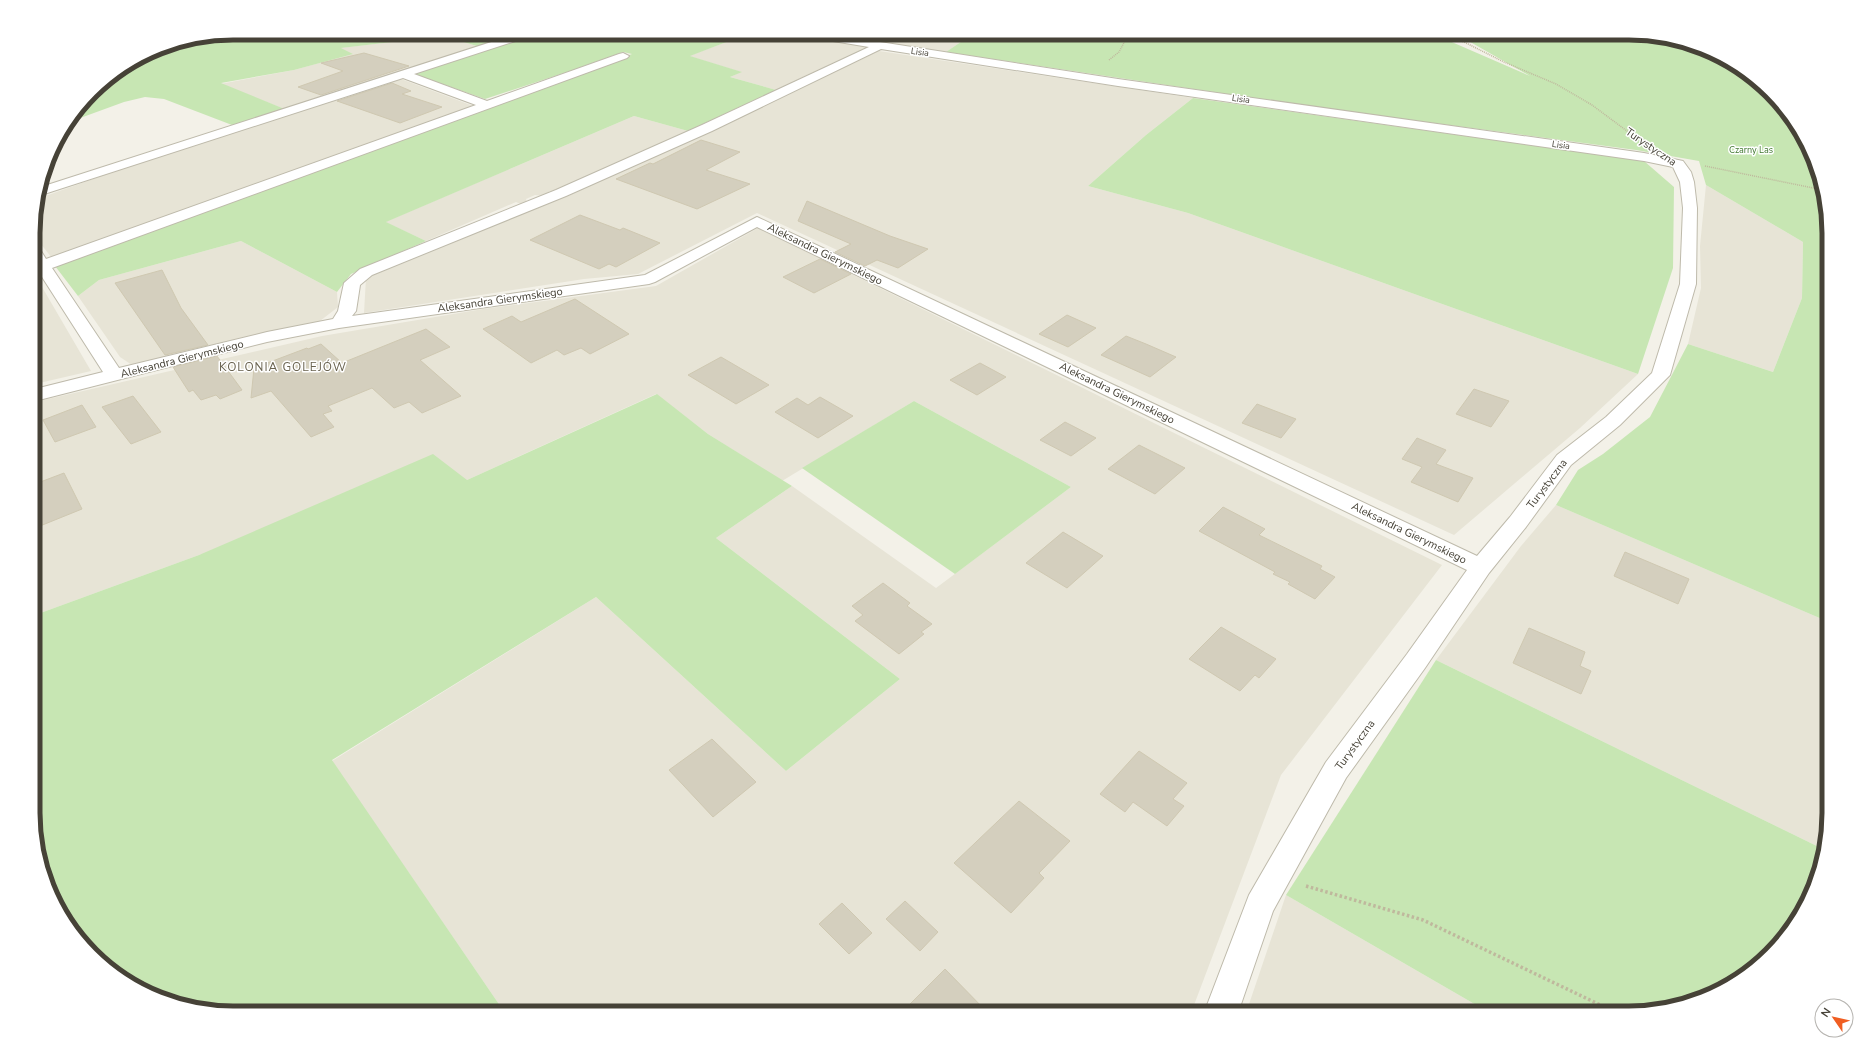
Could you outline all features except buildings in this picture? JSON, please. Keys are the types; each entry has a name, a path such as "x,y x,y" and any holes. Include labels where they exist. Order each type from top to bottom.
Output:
{"street":[{"path":"45,190 508,40"},
{"name":"Lisia","path":"843,40 1089,77 1506,136 1644,157 1678,164"},
{"path":"339,323 347,311 352,283 366,272 561,193 707,128 870,52 878,46"},
{"path":"40,260 487,105 623,56"},
{"path":"403,74 487,105"},
{"name":"Turystyczna","path":"1224,1006 1260,905 1336,770 1416,661 1481,567 1518,522 1564,460 1613,421 1661,375 1688,284 1690,208 1687,182 1684,172 1678,164"},
{"name":"Aleksandra Gierymskiego","path":"40,394 268,337 339,323 649,279 757,221 1481,567"},
{"path":"40,262 106,361 114,376"}],"path":[{"path":"1089,77 1119,52 1125,40"},
{"name":"Turystyczna","path":"1459,40 1504,62 1556,84 1580,97 1636,137"},
{"path":"1678,164 1729,169 1816,188"},
{"path":"1275,877 1423,920 1602,1006"}],"shaded area":[{"path":"409,40 457,40 480,47 287,110 220,84 294,70 352,54 340,48"},
{"path":"731,40 830,40 865,46 869,49 820,71 813,72 776,90 730,77 741,72 689,56"},
{"path":"871,40 964,40 946,52"},
{"path":"879,51 1193,98 1146,135 1088,186 1188,213 1638,374 1580,428 1454,535 757,213 638,274 584,279 364,313 366,278 572,194"},
{"path":"401,79 476,107 324,159 52,258 40,243 42,237 40,234 40,221 44,197 155,157 284,115 287,116"},
{"path":"634,116 688,131 554,191 550,191 544,196 535,195 526,199 527,203 523,205 516,202 426,241 385,222"},
{"path":"1706,185 1803,242 1802,298 1773,372 1688,344 1701,288 1700,246"},
{"path":"758,228 1442,565 1281,775 1194,1006 500,1006 332,761 596,597 786,771 900,679 716,538 792,486 936,588 1071,487 914,401 782,481 708,434 656,394 467,480 199,555 40,613 40,401 322,336 483,309 656,286"},
{"path":"241,241 337,292 338,307 320,321 132,365 120,357 78,296 99,280"},
{"path":"40,284 91,371 40,383"},
{"path":"1556,505 1822,619 1822,825 1819,847 1436,660 1521,546"},
{"path":"1286,895 1478,1006 1248,1006"}],"green space":[{"path":"221,40 410,40 341,48 353,54 294,70 221,83 287,110 232,125 164,99 145,97 124,102 78,119 88,106 106,88 126,73 148,60 171,50 183,47"},
{"path":"457,40 500,40 480,47"},
{"path":"514,40 732,40 690,56 742,72 730,77 776,90 688,131 634,116 386,222 426,241 351,274 337,292 241,241 99,280 78,296 55,266 632,54 623,52 485,99 414,74"},
{"name":"Czarny Las","path":"964,40 1447,40 1530,76 1467,40 1641,40 1691,50 1714,60 1736,73 1756,88 1774,106 1796,137 1812,171 1820,208 1822,221 1822,619 1556,505 1578,470 1603,454 1650,417 1688,344 1773,372 1802,298 1803,242 1706,185 1699,161 1636,150 1313,107 946,52"},
{"path":"1193,98 1644,161 1674,187 1673,268 1638,374 1188,213 1088,186 1146,135"},
{"path":"657,394 708,434 792,486 716,538 900,679 786,771 596,597 332,760 500,1006 221,1006 171,996 137,980 116,966 88,940 66,909 50,875 44,850 40,825 40,613 199,555 433,454 467,480"},
{"path":"914,401 1071,487 955,574 802,468"},
{"path":"1436,660 1819,847 1812,875 1796,909 1774,940 1756,958 1725,980 1703,991 1679,999 1641,1006 1478,1006 1286,895"}],"district":[{"name":"KOLONIA GOLEJÓW","path":"283,367"}]}
